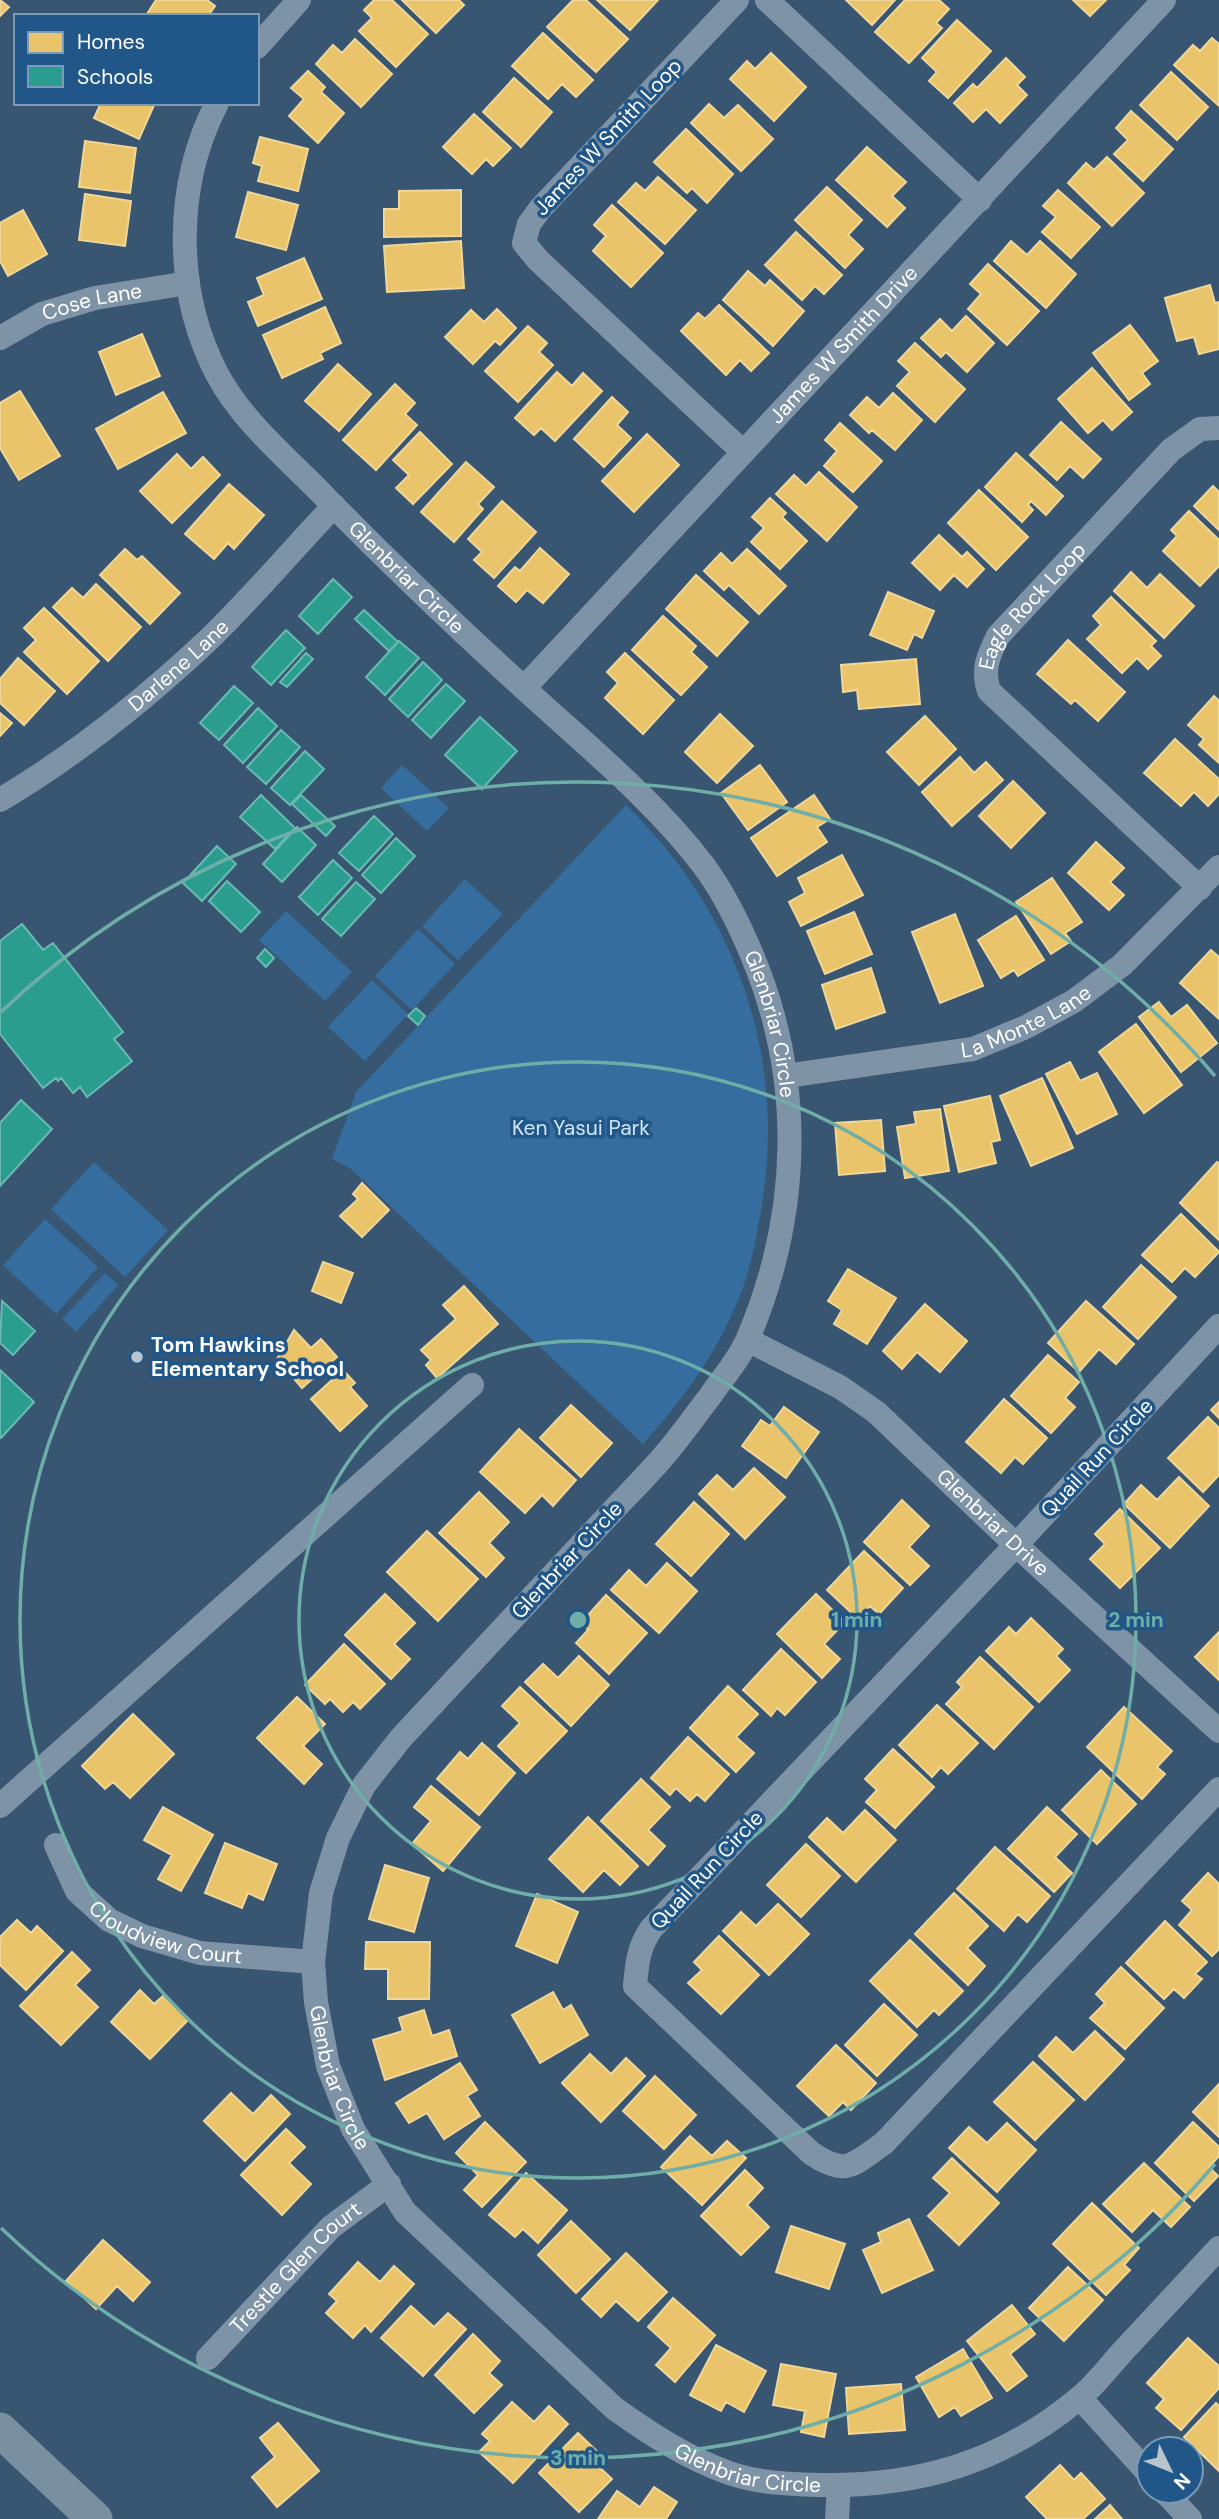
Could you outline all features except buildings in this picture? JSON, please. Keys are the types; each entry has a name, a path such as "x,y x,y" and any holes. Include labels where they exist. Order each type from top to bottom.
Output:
{"street":[{"name":"James W Smith Loop","path":"737,0 540,209 529,223 524,243 538,260 743,453"},
{"path":"767,0 980,200"},
{"name":"James W Smith Drive","path":"524,688 1164,0"},
{"path":"259,44 287,4"},
{"name":"Glenbriar Circle","path":"216,105 204,128 192,169 183,229 188,283 202,338 217,374 238,407 334,506 524,688 651,803 706,869 735,916 766,989 786,1076 791,1146 787,1203 776,1258 748,1340 726,1374 668,1452 401,1738 364,1785 338,1838 321,1893 313,1962 316,2002 328,2066 353,2129 405,2212 614,2408 651,2434 692,2457 731,2474 776,2484 882,2483 924,2476 967,2464 1007,2448 1080,2398 1219,2248"},
{"name":"Cose Lane","path":"0,338 41,314 95,298 188,283"},
{"name":"Eagle Rock Loop","path":"1200,888 989,691 984,678 986,662 998,636 1171,450 1200,429 1219,428"},
{"name":"Darlene Lane","path":"0,800 86,743 206,641 334,506"},
{"name":"La Monte Lane","path":"786,1076 973,1049 1026,1027 1074,1001 1122,965 1219,867"},
{"name":"Quail Run Circle","path":"1219,1326 1016,1545 650,1929 637,1956 635,1986 811,2153 828,2165 839,2168 854,2164 884,2143 1219,1789"},
{"name":"Glenbriar Drive","path":"748,1340 840,1387 876,1412 1219,1731"},
{"path":"0,1806 472,1385"},
{"name":"Cloudview Court","path":"56,1845 77,1891 109,1920 142,1936 200,1953 313,1962"},
{"name":"Trestle Glen Court","path":"208,2358 331,2227 389,2184"},
{"path":"1080,2398 1135,2459"},
{"path":"0,2430 87,2516"},
{"path":"837,2519 839,2485"},
{"path":"1177,2505 1190,2519"}],"green space":[{"path":"402,765 449,808 427,831 381,788"},
{"name":"Ken Yasui Park","path":"626,805 665,847 698,893 725,942 746,993 760,1047 767,1102 767,1159 760,1216 741,1292 708,1360 671,1412 643,1444 351,1169 332,1159 356,1092"},
{"path":"465,879 503,914 458,960 422,926"},
{"path":"286,911 352,972 325,1001 259,940"},
{"path":"418,929 455,964 412,1010 375,976"},
{"path":"372,980 408,1014 365,1061 328,1027"},
{"path":"94,1162 168,1230 125,1277 51,1209"},
{"path":"45,1219 98,1267 56,1314 3,1265"},
{"path":"105,1273 118,1285 76,1332 62,1319"}],"place":[{"name":"Tom Hawkins Elementary School","path":"137,1357"}]}
